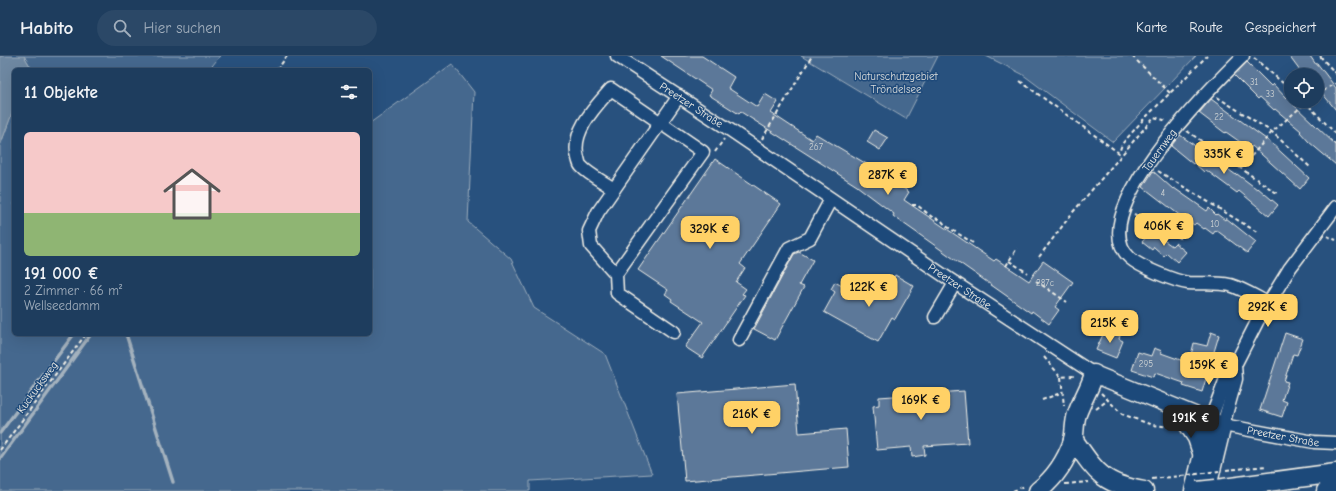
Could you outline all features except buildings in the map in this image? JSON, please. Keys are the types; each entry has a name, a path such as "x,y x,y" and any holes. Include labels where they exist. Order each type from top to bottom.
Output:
{"highway":[{"path":"1042,488 1064,462 1073,439 1074,422 1083,397 1093,379"},
{"path":"1073,439 1090,464 1103,477 1118,486 1144,485"},
{"path":"1197,491 1336,473"},
{"path":"1326,491 1336,490"}],"main road":[{"name":"Preetzer Straße","path":"1093,379 1216,423"},
{"path":"1176,408 1196,438 1201,453"},
{"path":"1188,484 1216,423"},
{"path":"1211,490 1216,423"}],"street":[{"name":"Preetzer Straße","path":"617,56 757,148 1093,379"},
{"name":"Tauernweg","path":"1244,56 1208,91 1178,124 1147,164 1124,209 1118,227 1121,245 1129,258 1177,280 1231,286 1268,303"},
{"path":"614,189 580,166 577,154 577,144 580,134 592,111 611,89 703,152 616,274 617,293 674,332"},
{"path":"616,274 591,246 589,231 598,212 679,96"},
{"path":"740,340 789,248 810,238 831,199"},
{"path":"1216,423 1227,376 1235,365 1247,340 1290,268 1336,207"},
{"path":"935,317 955,284"},
{"name":"Preetzer Straße","path":"1216,423 1314,442 1336,443"}],"path":[{"path":"278,68 287,56"},
{"path":"757,148 812,56"},
{"path":"1132,56 1170,94"},
{"path":"1020,81 1119,153 1122,144 1207,56"},
{"path":"1252,56 1284,84"},
{"path":"1320,56 1336,74"},
{"path":"1324,91 1336,83"},
{"path":"1208,91 1272,132 1310,167"},
{"path":"1242,167 1272,132 1299,108"},
{"path":"1312,108 1336,134"},
{"path":"1039,257 1073,212 1154,117 1178,124 1242,167 1278,194"},
{"path":"703,152 714,152 730,130"},
{"path":"1147,164 1257,232"},
{"path":"912,205 916,205 932,217 941,220 946,226 973,243"},
{"path":"1124,209 1182,239"},
{"path":"1328,236 1336,240"},
{"path":"1006,266 1017,248"},
{"path":"1009,261 1028,273"},
{"path":"1036,281 1067,302"},
{"name":"Kuckucksweg","path":"0,450 85,336"},
{"path":"1061,377 1064,412"},
{"path":"1093,379 1108,400 1122,414 1152,425 1171,427 1177,430"},
{"path":"1042,400 1063,392"},
{"path":"1095,410 1108,400"},
{"path":"1144,485 1181,476 1219,471"},
{"path":"1185,472 1188,484"},
{"path":"1042,488 1055,485 1098,481 1103,477"}],"green space":[{"path":"24,56 220,56 211,68 29,68 30,66"},
{"name":"Naturschutzgebiet Tröndelsee","path":"801,56 938,56 906,119"},
{"path":"986,56 1196,56 1113,142 1022,74"},
{"path":"452,64 474,92 468,222 511,259 534,308 605,354 652,474 530,481 530,491 0,491 0,146 12,113 12,336 372,336 372,122"}],"shaded area":[{"path":"0,56 24,56 30,66 29,68 12,68 12,113 0,146"}],"waterway":[{"path":"0,433 73,336"},
{"path":"0,459 90,336"},
{"path":"127,336 173,482"}]}
